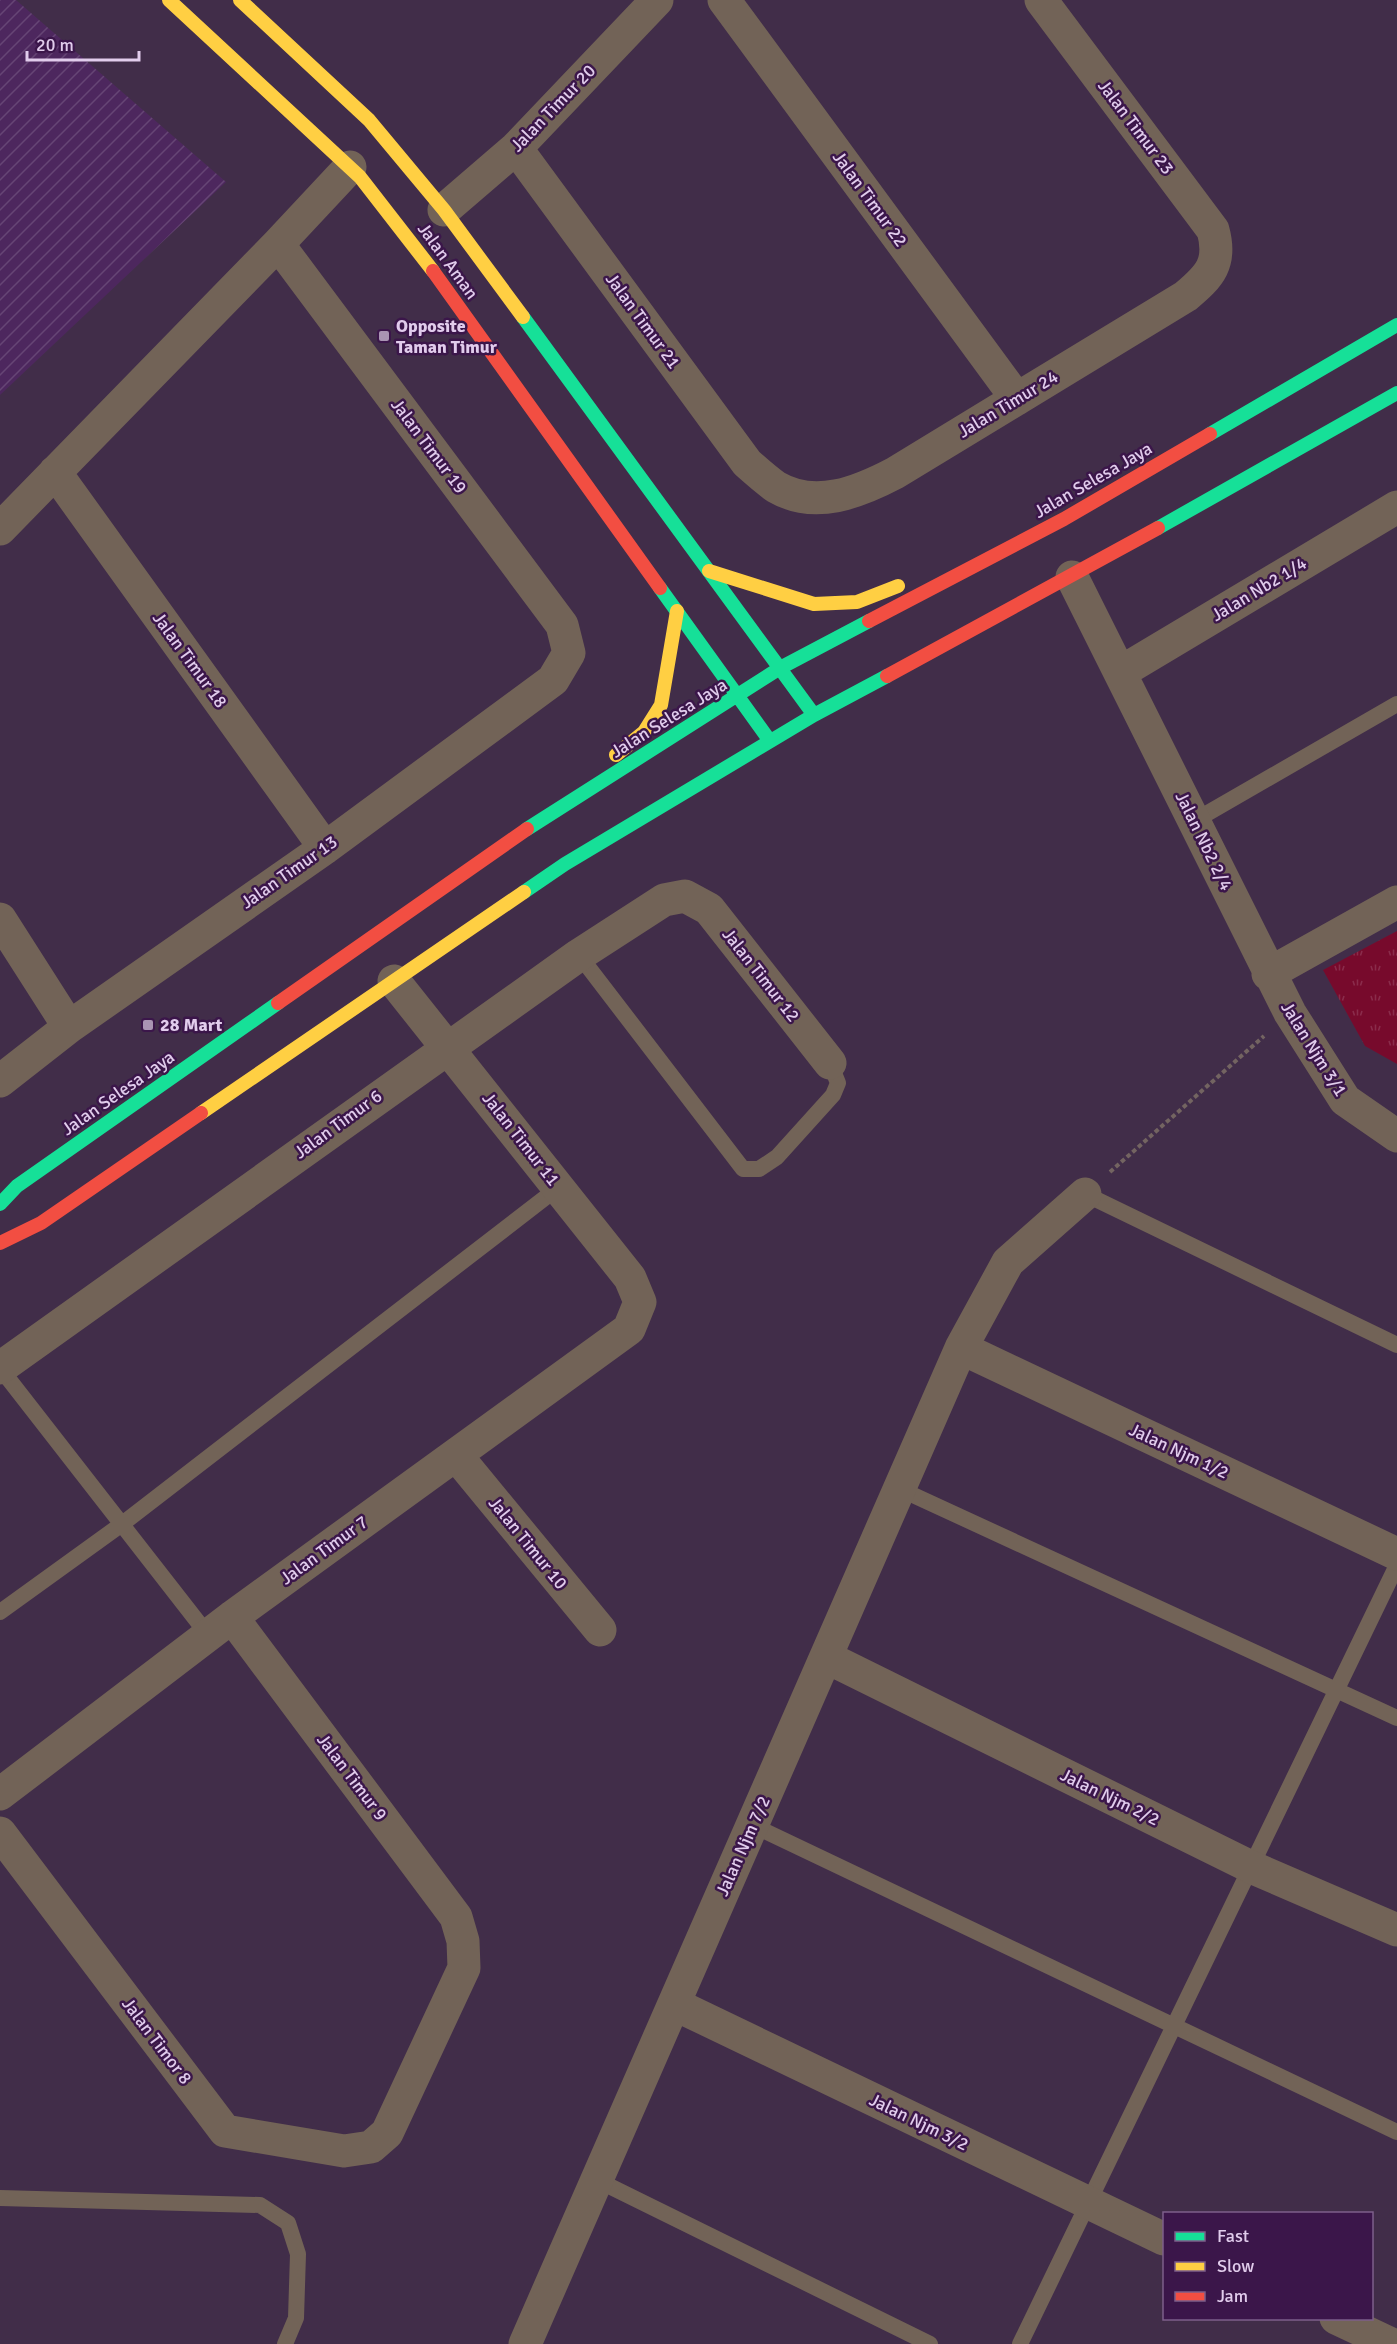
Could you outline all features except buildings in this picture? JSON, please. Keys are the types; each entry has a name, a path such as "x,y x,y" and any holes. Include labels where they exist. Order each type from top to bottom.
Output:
{"main road":[{"name":"Jalan Aman","path":"169,0 350,167 405,232 770,741"},
{"name":"Jalan Aman","path":"240,0 369,120 444,210 814,715"},
{"name":"Jalan Selesa Jaya","path":"0,1204 17,1186 536,822 780,668 1064,519 1397,325"},
{"path":"0,1243 41,1223 565,864 814,715 1072,577 1397,393"},
{"path":"933,572 1064,519"},
{"path":"709,571 814,604 857,602 911,580"},
{"path":"536,822 644,732 661,705 677,610"}],"street":[{"name":"Jalan Timur 20","path":"444,210 516,148 657,0"},
{"name":"Jalan Timur 22","path":"724,0 1017,399"},
{"name":"Jalan Timur 23","path":"1041,0 1213,230 1217,244 1216,259"},
{"name":"Jalan Timur 21","path":"516,148 747,463 777,487"},
{"path":"0,529 350,167"},
{"name":"Jalan Timur 19","path":"278,244 562,626 569,653"},
{"name":"Jalan Timur 24","path":"777,487 806,497 833,497 861,490 1017,399 1186,296 1208,278 1216,259"},
{"name":"Jalan Timur 18","path":"55,472 325,848"},
{"name":"Jalan Nb2 1/4","path":"1121,672 1397,507"},
{"name":"Jalan Nb2 2/4","path":"1072,577 1121,672 1268,974"},
{"name":"Jalan Timur 13","path":"0,1081 69,1027 325,848 553,680 569,653"},
{"name":"Jalan Timur 6","path":"0,1368 447,1046 579,955 664,900 685,896"},
{"name":"Jalan Timur 12","path":"685,896 709,909 830,1063"},
{"path":"1268,974 1397,902"},
{"path":"0,919 69,1027"},
{"name":"Jalan Njm 3/1","path":"1268,974 1345,1100 1397,1136"},
{"name":"Jalan Timur 11","path":"394,981 630,1278 640,1302"},
{"name":"Jalan Njm 7/2","path":"525,2344 961,1348 1008,1262 1085,1194"},
{"name":"Jalan Timur 7","path":"0,1794 220,1626 629,1329 640,1302"},
{"name":"Jalan Njm 1/2","path":"961,1348 1397,1554"},
{"name":"Jalan Timur 10","path":"456,1455 600,1630"},
{"name":"Jalan Timur 9","path":"220,1626 456,1917 462,1941 464,1968 387,2133 371,2147"},
{"name":"Jalan Njm 2/2","path":"826,1657 1251,1867 1397,1929"},
{"name":"Jalan Timor 8","path":"0,1833 225,2131 344,2151 371,2147"},
{"name":"Jalan Njm 3/2","path":"674,2004 1163,2239"},
{"path":"1338,2320 1391,2344"}],"lane":[{"path":"1194,821 1397,704"},
{"path":"579,955 743,1169 759,1169 777,1157 833,1095 838,1083 830,1063"},
{"path":"0,1612 122,1524 559,1187"},
{"path":"1085,1194 1397,1345"},
{"path":"0,1368 122,1524 220,1626"},
{"path":"900,1489 1397,1718"},
{"path":"1020,2344 1397,1565"},
{"path":"752,1825 1397,2132"},
{"path":"597,2180 930,2344"},
{"path":"0,2198 260,2205 288,2223 298,2254 296,2318 285,2344"}],"path":[{"path":"1085,1194 1290,1013"}],"shaded area":[{"path":"0,0 16,0 226,182 0,395"}],"green space":[{"path":"1397,931 1397,1064 1365,1046 1323,970"}],"traffic: fast":[{"path":"523,317 814,715"},
{"path":"1210,434 1397,325"},
{"path":"1158,528 1397,393"},
{"path":"660,588 770,741"},
{"path":"527,829 780,668 869,621"},
{"path":"524,892 565,864 814,715 887,676"},
{"path":"0,1204 17,1186 278,1003"}],"traffic: slow":[{"path":"169,0 360,177 433,271"},
{"path":"240,0 369,120 444,210 523,317"},
{"path":"709,571 814,604 857,602 898,586"},
{"path":"616,755 644,732 661,705 677,611"},
{"path":"201,1113 524,892"}],"traffic: jam":[{"path":"433,271 660,588"},
{"path":"869,621 1064,519 1210,434"},
{"path":"887,676 1158,528"},
{"path":"278,1003 527,829"},
{"path":"0,1243 41,1223 201,1113"}],"place":[{"name":"Opposite Taman Timur","path":"384,336"},
{"name":"28 Mart","path":"148,1025"}]}
